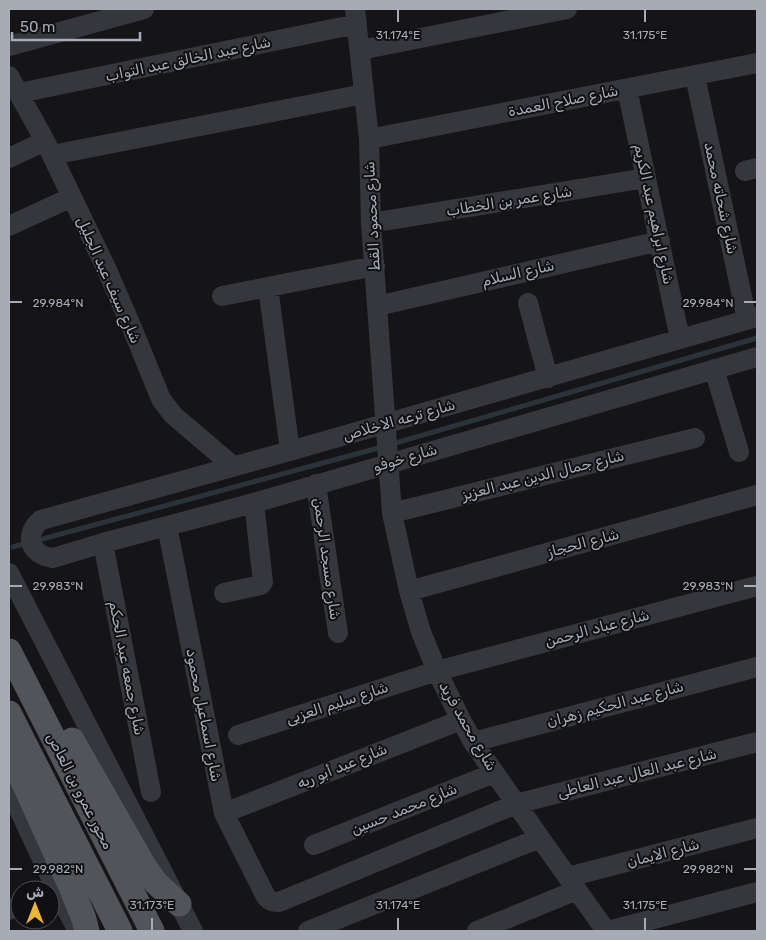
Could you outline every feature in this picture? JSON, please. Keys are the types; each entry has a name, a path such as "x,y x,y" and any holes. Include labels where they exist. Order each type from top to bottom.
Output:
{"main road":[{"name":"محور عمرو بن العاص","path":"9,651 152,931"},
{"path":"26,685 37,693 49,706 69,734 144,866 156,883 179,904"},
{"name":"محور عمرو بن العاص","path":"9,713 120,931"},
{"path":"9,750 71,887 87,931"}],"street":[{"path":"9,46 144,9"},
{"path":"360,50 567,9"},
{"name":"شارع محمود القط","path":"356,16 369,139 371,223 388,463"},
{"name":"شارع عبد الخالق عبد التواب","path":"12,83 356,16"},
{"name":"شارع صلاح العمدة","path":"369,139 757,63"},
{"name":"شارع شحاته محمد","path":"695,76 752,319"},
{"name":"شارع سيف عبد الجليل","path":"12,83 49,148 129,320 161,399 173,415 233,466"},
{"name":"شارع ابراهيم عبد الكريم","path":"627,89 680,339"},
{"path":"9,158 49,148 364,94"},
{"name":"شارع عمر بن الخطاب","path":"371,223 646,178"},
{"path":"9,226 72,197"},
{"name":"شارع السلام","path":"377,306 660,241"},
{"path":"222,296 374,266"},
{"path":"268,287 290,451"},
{"path":"528,303 548,378"},
{"name":"شارع ترعه الاخلاص","path":"53,558 45,557 33,547 31,532 41,520 752,319"},
{"name":"شارع خوفو","path":"53,558 254,503 757,357"},
{"path":"714,370 739,452"},
{"name":"شارع جمال الدين عبد العزيز","path":"392,512 695,438"},
{"name":"شارع محمد فريد","path":"388,463 392,512 409,591 421,632 437,671 473,742 607,931"},
{"name":"شارع مسجد الرحمن","path":"316,484 338,633"},
{"name":"شارع الحجاز","path":"409,591 757,495"},
{"path":"224,593 261,585 264,581 254,503"},
{"name":"شارع اسماعيل محمود","path":"167,526 224,813 265,895"},
{"name":"شارع جمعه عبد الحكم","path":"103,543 151,792"},
{"path":"9,573 193,931"},
{"name":"شارع عباد الرحمن","path":"437,671 757,586"},
{"name":"شارع عبد الحكيم زهران","path":"473,742 757,667"},
{"name":"شارع سليم العزبى","path":"238,735 437,671"},
{"name":"شارع عيد أبو ريه","path":"224,813 461,720"},
{"name":"شارع عبد العال عبد العاطى","path":"265,895 272,902 279,902 516,804 757,742"},
{"name":"شارع محمد حسين","path":"314,845 494,773"},
{"path":"9,788 48,880"},
{"name":"شارع الايمان","path":"477,931 572,884 757,828"},
{"path":"308,931 540,838"},
{"path":"607,931 757,892"},
{"path":"60,902 78,931"}],"waterway":[{"path":"392,444 757,338"},
{"path":"35,541 382,447"},
{"path":"13,547 27,543"}]}
